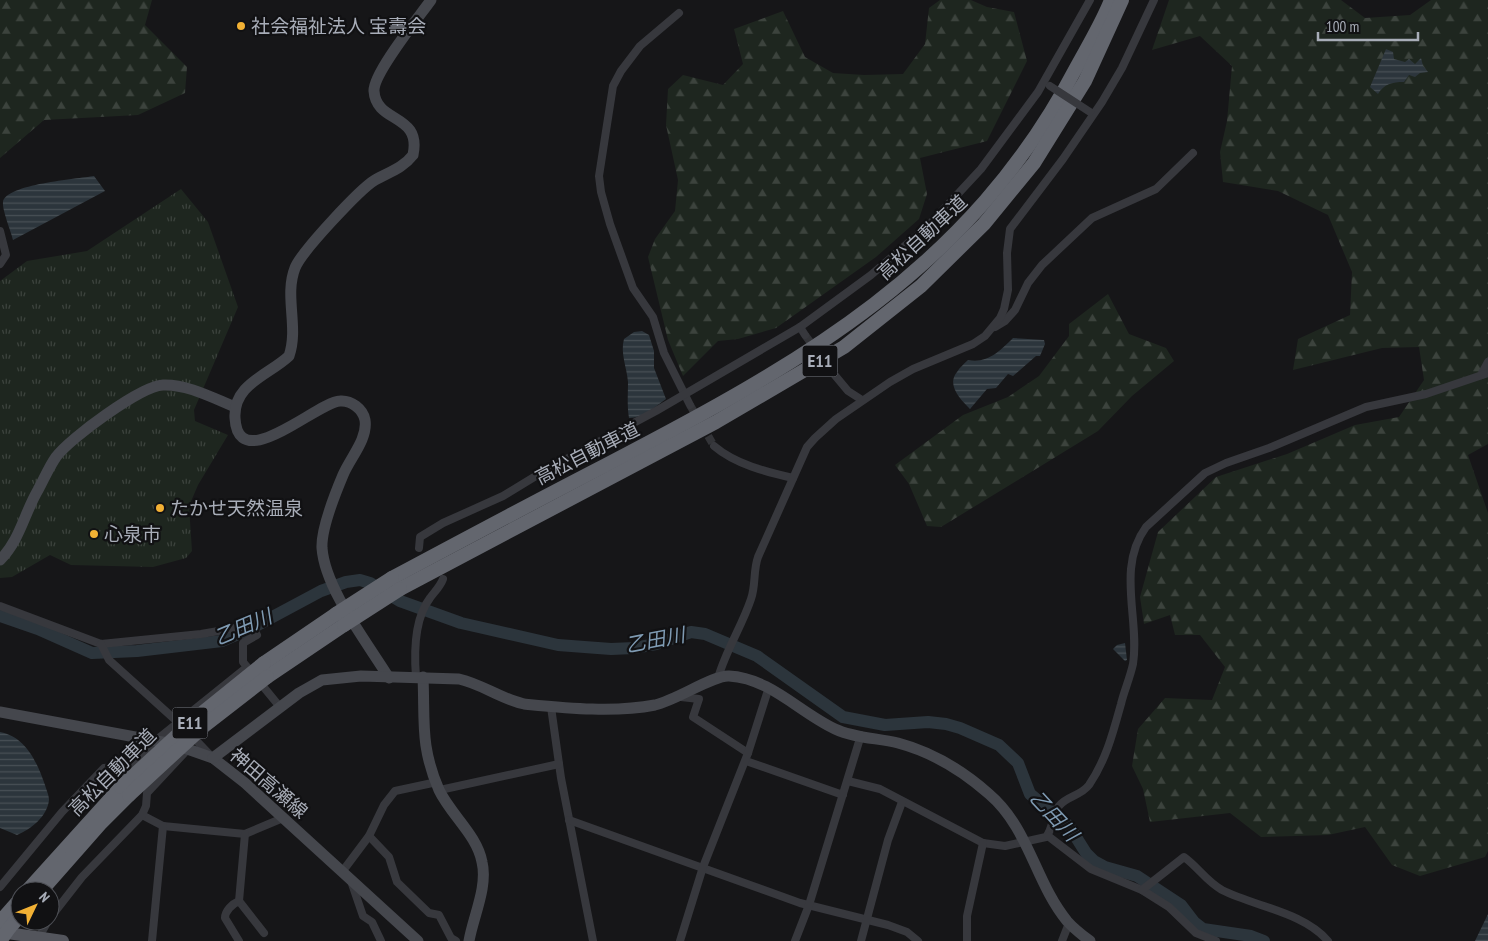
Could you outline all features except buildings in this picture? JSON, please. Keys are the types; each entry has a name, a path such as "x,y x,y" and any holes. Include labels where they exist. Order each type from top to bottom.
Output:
{"highway":[{"name":"高松自動車道","path":"37,881 196,718 264,663 340,620 396,584 709,411 785,366 879,301 913,274 976,214 1022,156 1051,113 1111,0"},
{"name":"高松自動車道","path":"396,584 716,422 844,347 921,286 984,224 1034,163 1085,81 1122,0"},
{"name":"高松自動車道","path":"50,881 100,824 125,791 204,726 340,620"},
{"path":"0,941 3,927 10,915"}],"main road":[{"path":"3,927 38,937 63,941"}],"street":[{"path":"389,678 331,583 322,547 324,532 343,474 361,441 365,420 362,412 349,402 340,400 330,403 277,434 255,440 240,435 236,427 235,407 236,401 250,383 289,356 293,337 292,278 299,260 360,192 375,180 407,162 413,155 414,138 411,130 400,120 388,114 377,100 374,92 378,75 431,0"},
{"path":"419,548 420,537 443,523 503,496 544,471 656,411 800,326 871,276 929,225 982,169 1047,84 1090,0"},
{"path":"991,329 1004,309 1008,290 1007,253 1010,229 1063,159 1122,68 1154,0"},
{"path":"678,13 640,46 621,71 613,86 599,176 601,192 610,224 633,288 653,316 664,353 690,405"},
{"path":"1047,84 1092,113"},
{"path":"718,678 723,661 751,601 754,590 754,571 758,556 807,447 814,438 862,400 913,369 973,344 1004,321 1015,310 1028,283 1042,265 1092,218 1156,189 1193,153"},
{"path":"0,230 6,255 0,264"},
{"path":"800,326 806,335"},
{"path":"1048,836 1054,813 1060,804 1081,793 1088,786 1106,754 1116,728 1133,663 1131,564 1138,538 1146,527 1205,473 1226,463 1270,448 1366,407 1426,394 1484,374 1488,362"},
{"path":"833,373 848,391 862,400"},
{"path":"0,560 10,550 56,456 75,438 111,411 160,385 179,386 235,407"},
{"path":"714,446 730,458 793,478"},
{"path":"444,579 438,590 429,599 421,618 414,652 419,677 425,751 438,786 472,840 483,863 483,879 469,941"},
{"path":"0,606 101,644 201,634 236,628 250,623 257,635 243,643 243,662 280,707"},
{"path":"60,906 82,877 142,815 146,806 147,793 192,744 178,723 109,660 101,644"},
{"path":"124,772 155,741 247,667"},
{"path":"213,758 280,707 322,680 347,676 419,677 470,681 508,700 551,707 623,708 656,704 681,697 718,678 727,676 744,678 768,688 810,716 837,730 899,743 944,761 990,795 1010,815 1025,841 1048,892 1069,923 1090,941"},
{"path":"680,941 703,867 747,757 768,688"},
{"path":"681,697 699,700 693,717 747,757 843,795"},
{"path":"551,707 559,764 592,941"},
{"name":"神田高瀬線","path":"0,712 155,741 192,744 234,774 418,941"},
{"path":"795,941 809,905 861,736"},
{"path":"381,941 372,922 363,916 346,876 384,805 395,791 438,786 559,764"},
{"path":"0,887 33,845 100,771 106,767 116,767 124,772 147,793"},
{"path":"848,781 880,789 982,843 1005,846 1048,836 1091,869 1142,890 1169,907 1196,933 1216,941"},
{"path":"861,941 888,840 902,802"},
{"path":"142,815 163,826 245,834 283,818"},
{"path":"569,820 809,905 907,932 918,941"},
{"path":"152,941 163,826"},
{"path":"245,834 239,901 264,933"},
{"path":"368,836 389,857 397,882 429,913 439,915 451,938 456,941"},
{"path":"967,941 967,916 982,843"},
{"path":"1142,890 1184,857 1216,886 1317,928 1328,941"},
{"path":"239,901 229,909 225,918 239,941"},
{"path":"1062,941 1069,923"},
{"path":"38,937 42,931"}],"green space":[{"path":"0,0 152,0 145,25 187,67 185,93 138,115 44,120 0,158"},
{"path":"940,0 971,0 987,7 1014,12 1027,61 987,141 920,158 927,194 919,219 876,257 776,328 738,339 718,341 683,376 668,340 648,257 655,239 675,211 678,180 666,125 668,89 683,75 723,85 743,64 734,29 783,11 805,57 833,73 864,75 903,74 925,44 929,8"},
{"path":"1169,0 1341,0 1365,18 1410,15 1431,0 1488,0 1488,444 1468,455 1488,513 1488,851 1485,857 1420,876 1392,865 1365,827 1328,835 1261,837 1230,813 1150,822 1143,789 1132,766 1138,729 1165,698 1212,700 1225,667 1200,635 1175,635 1170,615 1144,624 1140,597 1158,532 1216,477 1287,454 1355,425 1399,417 1424,380 1419,347 1382,348 1293,370 1298,339 1350,315 1352,272 1328,215 1278,191 1223,182 1220,152 1227,121 1232,66 1200,36 1152,50"},
{"path":"181,189 208,222 238,307 194,410 195,421 228,435 198,485 189,506 192,551 186,558 153,567 71,565 50,555 12,577 0,578 0,281 27,261 87,251"},
{"path":"1108,294 1129,334 1166,348 1174,361 1132,396 1098,431 941,527 927,526 909,484 895,465 963,415 1008,397 1039,376 1069,336 1069,324"}],"shaded area":[{"path":"1386,49 1393,52 1394,59 1405,62 1409,59 1415,64 1421,58 1423,66 1428,72 1420,73 1415,77 1409,75 1404,82 1389,84 1378,94 1370,87"},
{"path":"94,176 105,191 13,240 3,206 7,196 16,191 43,183"},
{"path":"642,331 649,335 654,351 654,368 666,399 644,414 629,418 628,382 623,344 624,339 634,332"},
{"path":"1013,338 1044,340 1045,344 1040,356 1036,356 1013,376 1008,374 996,388 987,389 970,409 959,397 954,387 954,377 957,372 968,360 975,361 987,358 998,352"},
{"path":"1125,643 1127,660 1125,661 1113,649 1117,645"},
{"path":"0,732 17,739 24,745 34,759 49,798 48,806 38,822 17,835 0,828"},
{"path":"1488,914 1488,941 1475,941"}],"waterway":[{"name":"乙田川","path":"0,616 38,629 92,653 137,651 222,641 250,629 321,591 346,582 360,580 370,583 400,601 461,623 558,645 611,649 634,648 656,644 691,632 705,634 757,656 843,717 885,725 928,722 946,724 999,745 1018,763 1030,794 1069,826 1086,853 1094,861 1105,867 1137,876 1181,905 1194,922 1203,929 1251,936 1264,941"}],"tunnel":[{"path":"805,335 833,373"},
{"path":"690,405 714,446"}],"place":[{"name":"社会福祉法人 宝壽会","path":"241,26"},
{"name":"たかせ天然温泉","path":"160,508"},
{"name":"心泉市","path":"94,534"}]}
